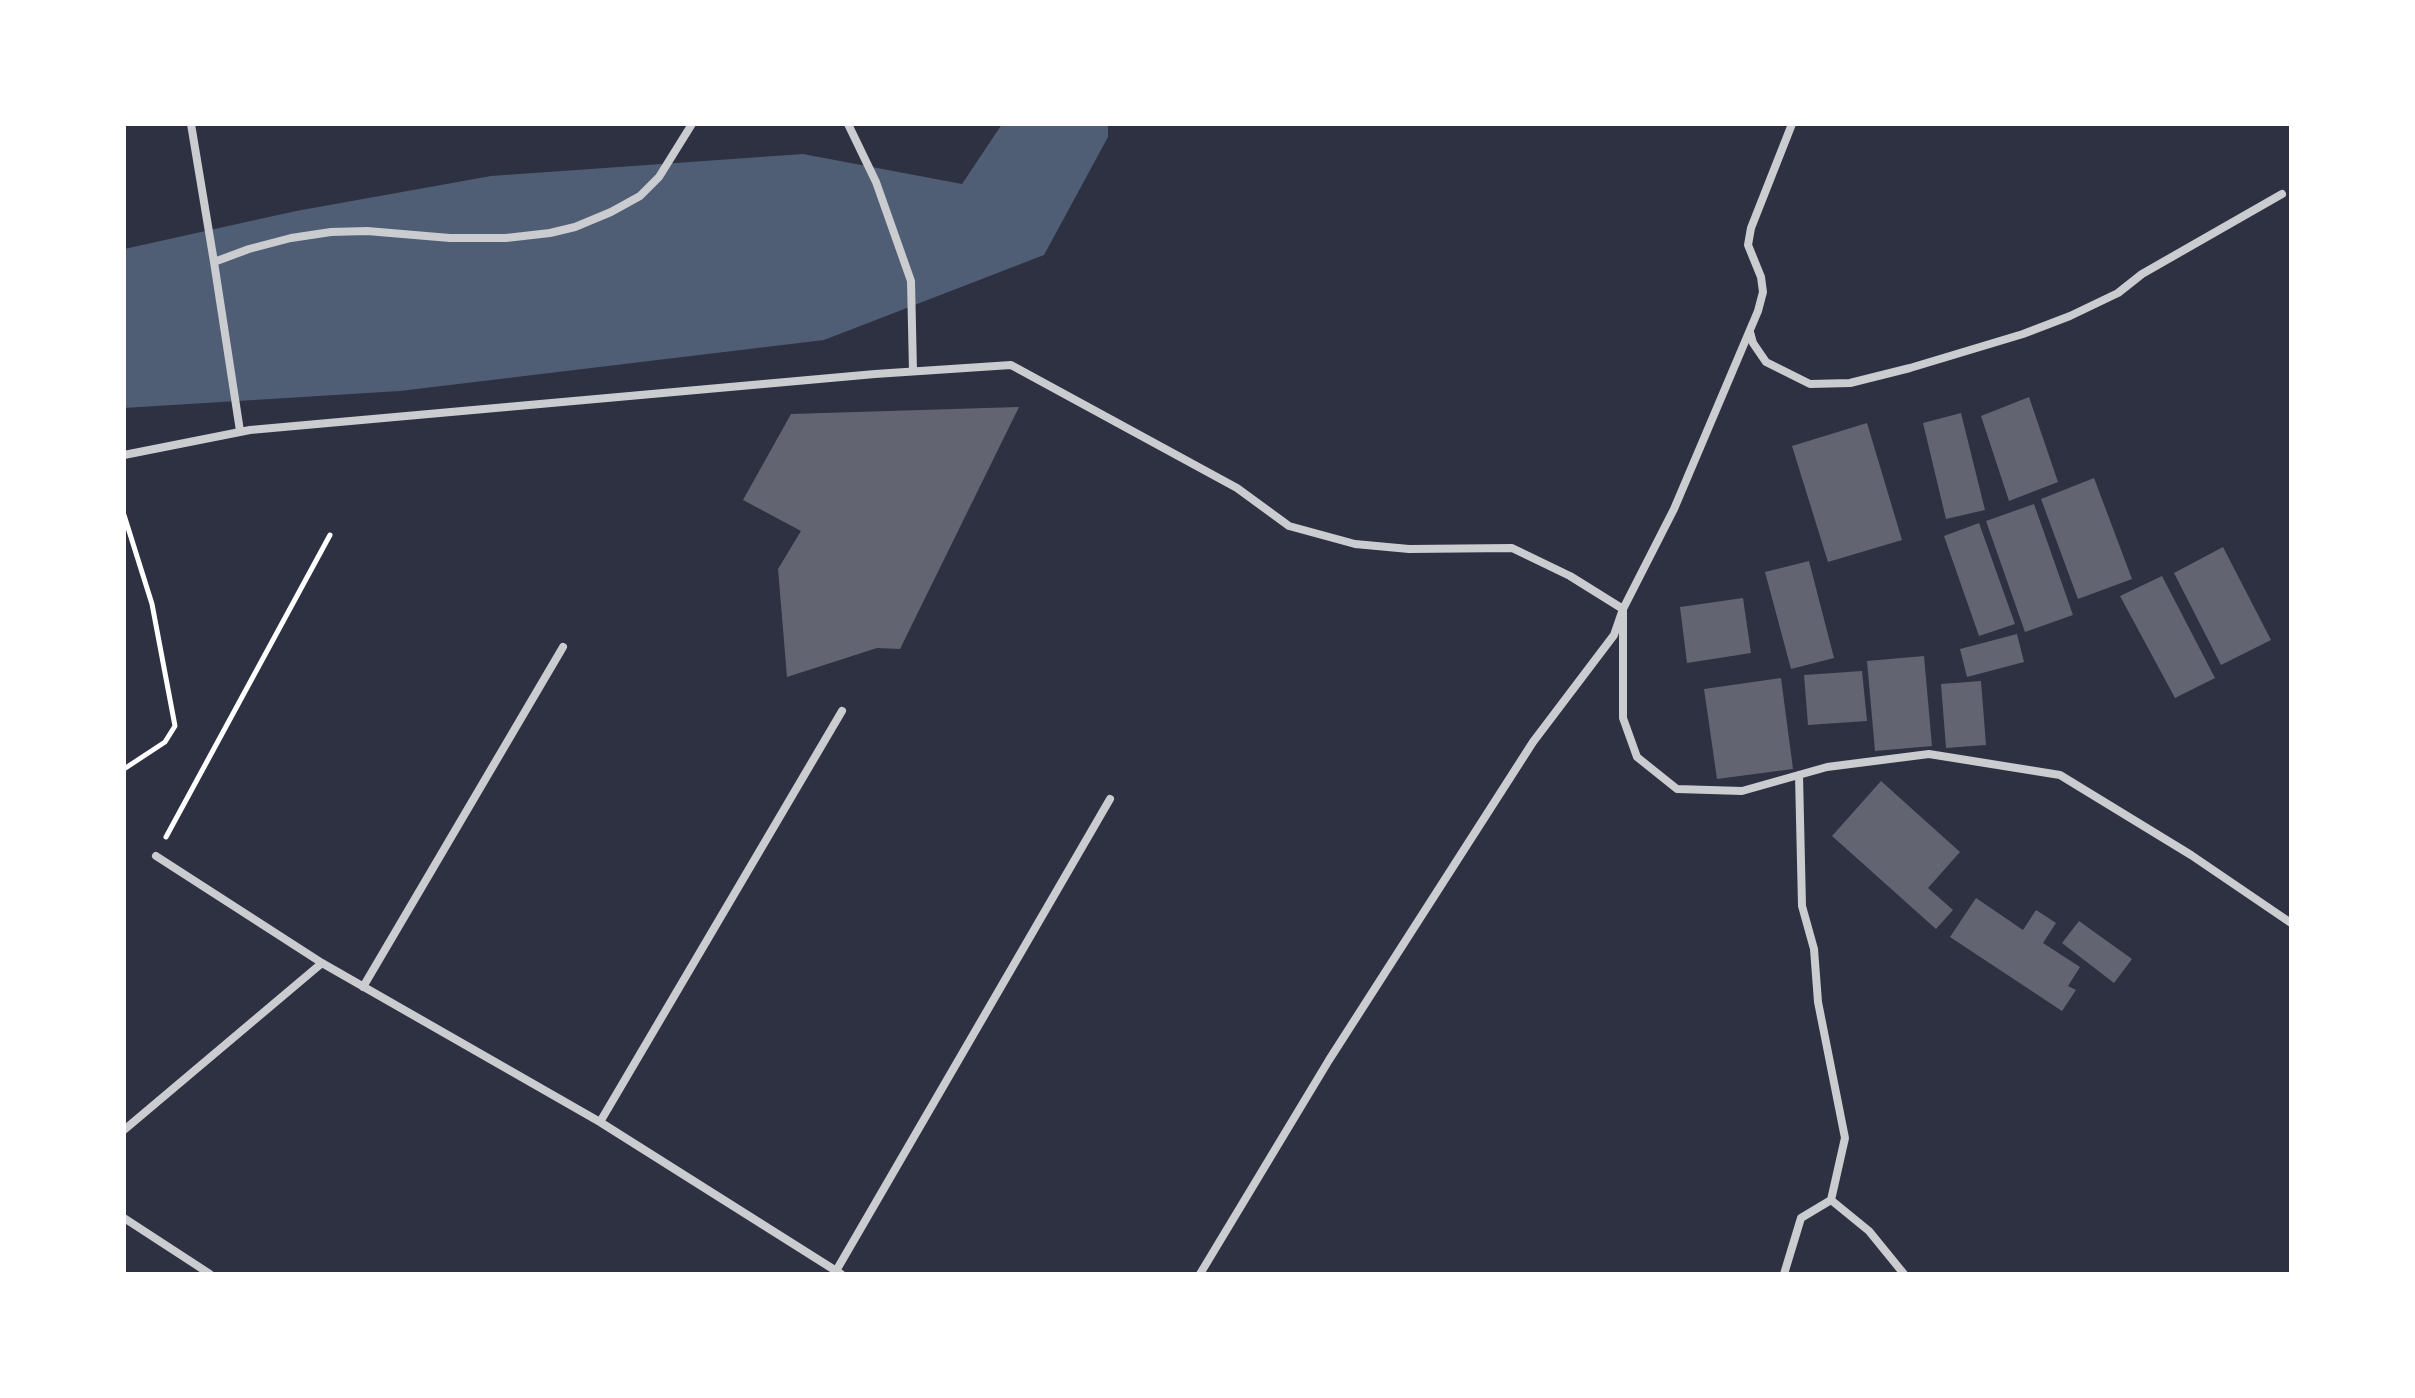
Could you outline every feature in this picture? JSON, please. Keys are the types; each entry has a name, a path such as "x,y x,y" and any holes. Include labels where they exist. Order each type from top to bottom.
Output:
{"street":[{"path":"191,124 240,431"},
{"path":"214,264 277,242 331,232 506,238 575,227 640,196 659,177 692,124"},
{"path":"848,124 876,182 911,281 913,371"},
{"path":"1200,1274 1329,1060 1525,755 1614,635 1623,609 1674,509 1750,331 1763,292 1761,277 1748,245 1751,228 1792,124"},
{"path":"1750,331 1753,343 1766,362 1810,384 1850,383 1888,374 2023,334 2070,316 2118,293 2142,274 2282,194"},
{"path":"124,455 240,431 1011,365 1237,488 1289,526 1355,544 1409,549 1512,548 1570,576 1623,609"},
{"path":"1623,609 1623,718 1637,757 1677,789 1742,791 1827,767 1929,754 2060,775 2191,855 2291,923"},
{"path":"363,987 563,647"},
{"path":"600,1122 842,711"},
{"path":"1784,1274 1801,1218 1831,1200 1845,1138 1818,1002 1814,949 1802,906 1799,775"},
{"path":"156,856 322,963 600,1122 839,1272 1110,799"},
{"path":"124,1130 322,963"},
{"path":"1831,1200 1869,1231 1904,1274"},
{"path":"124,1218 210,1274"}],"path":[{"path":"124,515 152,604 175,726 165,742 124,769"},
{"path":"156,856 330,535"}],"water":[{"path":"1002,124 1108,124 1108,137 1044,255 824,340 400,391 124,408 124,249 296,211 491,176 803,154 962,184"}],"building":[{"path":"2029,397 2058,482 2009,501 1981,416"},
{"path":"1019,407 900,649 877,648 787,677 778,569 801,531 743,500 791,414"},
{"path":"1961,413 1985,510 1946,519 1923,423"},
{"path":"1867,423 1902,540 1828,562 1792,446"},
{"path":"2094,478 2132,579 2078,599 2041,499"},
{"path":"2034,504 2073,615 2025,632 1986,521"},
{"path":"1979,523 2015,624 1979,636 1944,536"},
{"path":"2223,547 2271,640 2221,665 2174,573"},
{"path":"1809,561 1834,658 1791,669 1765,572"},
{"path":"2162,576 2215,678 2175,698 2120,596"},
{"path":"1743,598 1751,653 1687,663 1680,607"},
{"path":"2017,634 2024,662 1967,677 1960,649"},
{"path":"1924,656 1932,746 1875,751 1867,661"},
{"path":"1862,671 1867,721 1808,725 1804,675"},
{"path":"1781,678 1793,769 1717,779 1704,689"},
{"path":"1981,681 1986,745 1946,748 1941,684"},
{"path":"1881,781 1960,852 1928,888 1953,910 1936,929 1832,836"},
{"path":"1976,898 2023,930 2036,910 2056,923 2043,943 2080,967 2068,986 2076,990 2062,1011 1950,937"},
{"path":"2079,921 2132,959 2114,983 2062,943"}]}
